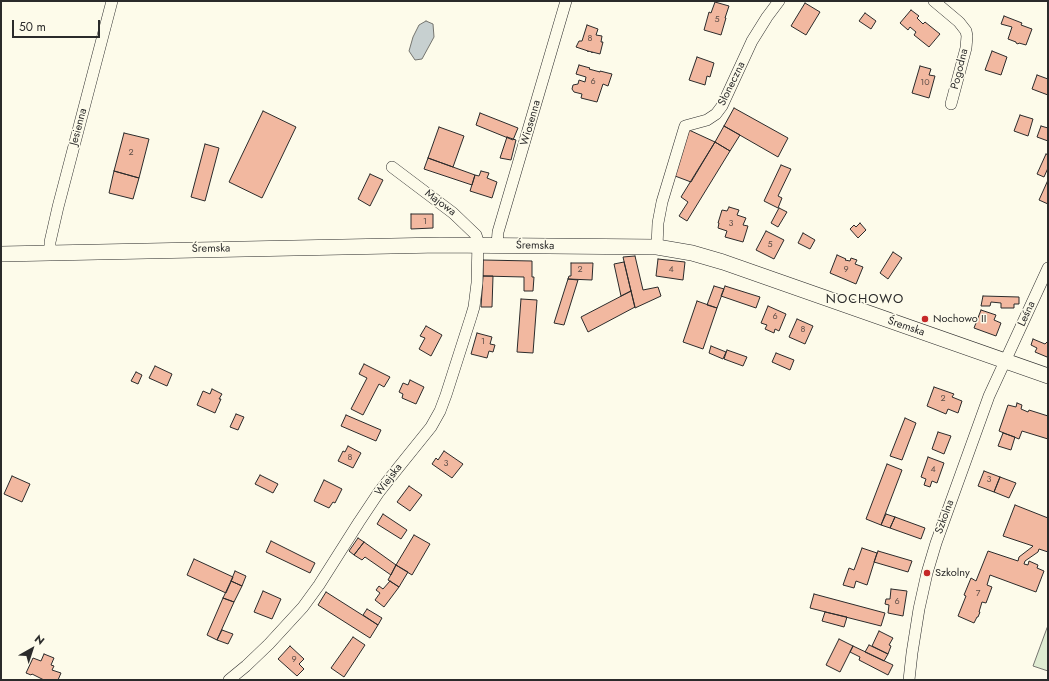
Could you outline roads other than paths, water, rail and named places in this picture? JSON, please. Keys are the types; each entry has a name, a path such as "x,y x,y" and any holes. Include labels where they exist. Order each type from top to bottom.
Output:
{"main road":[{"name":"Śremska","path":"1,254 478,245 657,247 692,253 723,262 1048,376"}],"street":[{"name":"Jesienna","path":"50,253 51,237 59,200 112,1"},
{"name":"Wiosenna","path":"497,245 498,232 566,1"},
{"name":"Słoneczna","path":"657,247 658,223 662,202 685,126 707,120 716,114 722,106 752,41 779,1"},
{"name":"Pogodna","path":"934,1 959,22 966,31 967,36 966,48 951,104"},
{"name":"Majowa","path":"392,167 461,219 476,235 478,245"},
{"name":"Wiejska","path":"229,680 269,644 303,607 326,575 379,492 426,434 435,420 446,395 474,307 477,283 478,245"},
{"name":"Leśna","path":"1005,361 1048,268"},
{"name":"Szkolna","path":"909,680 916,622 932,554 984,408 1005,361"}],"place":[{"name":"Nochowo II","path":"925,319"},
{"name":"Szkolny","path":"927,573"}],"district":[{"name":"NOCHOWO","path":"865,300"}]}
